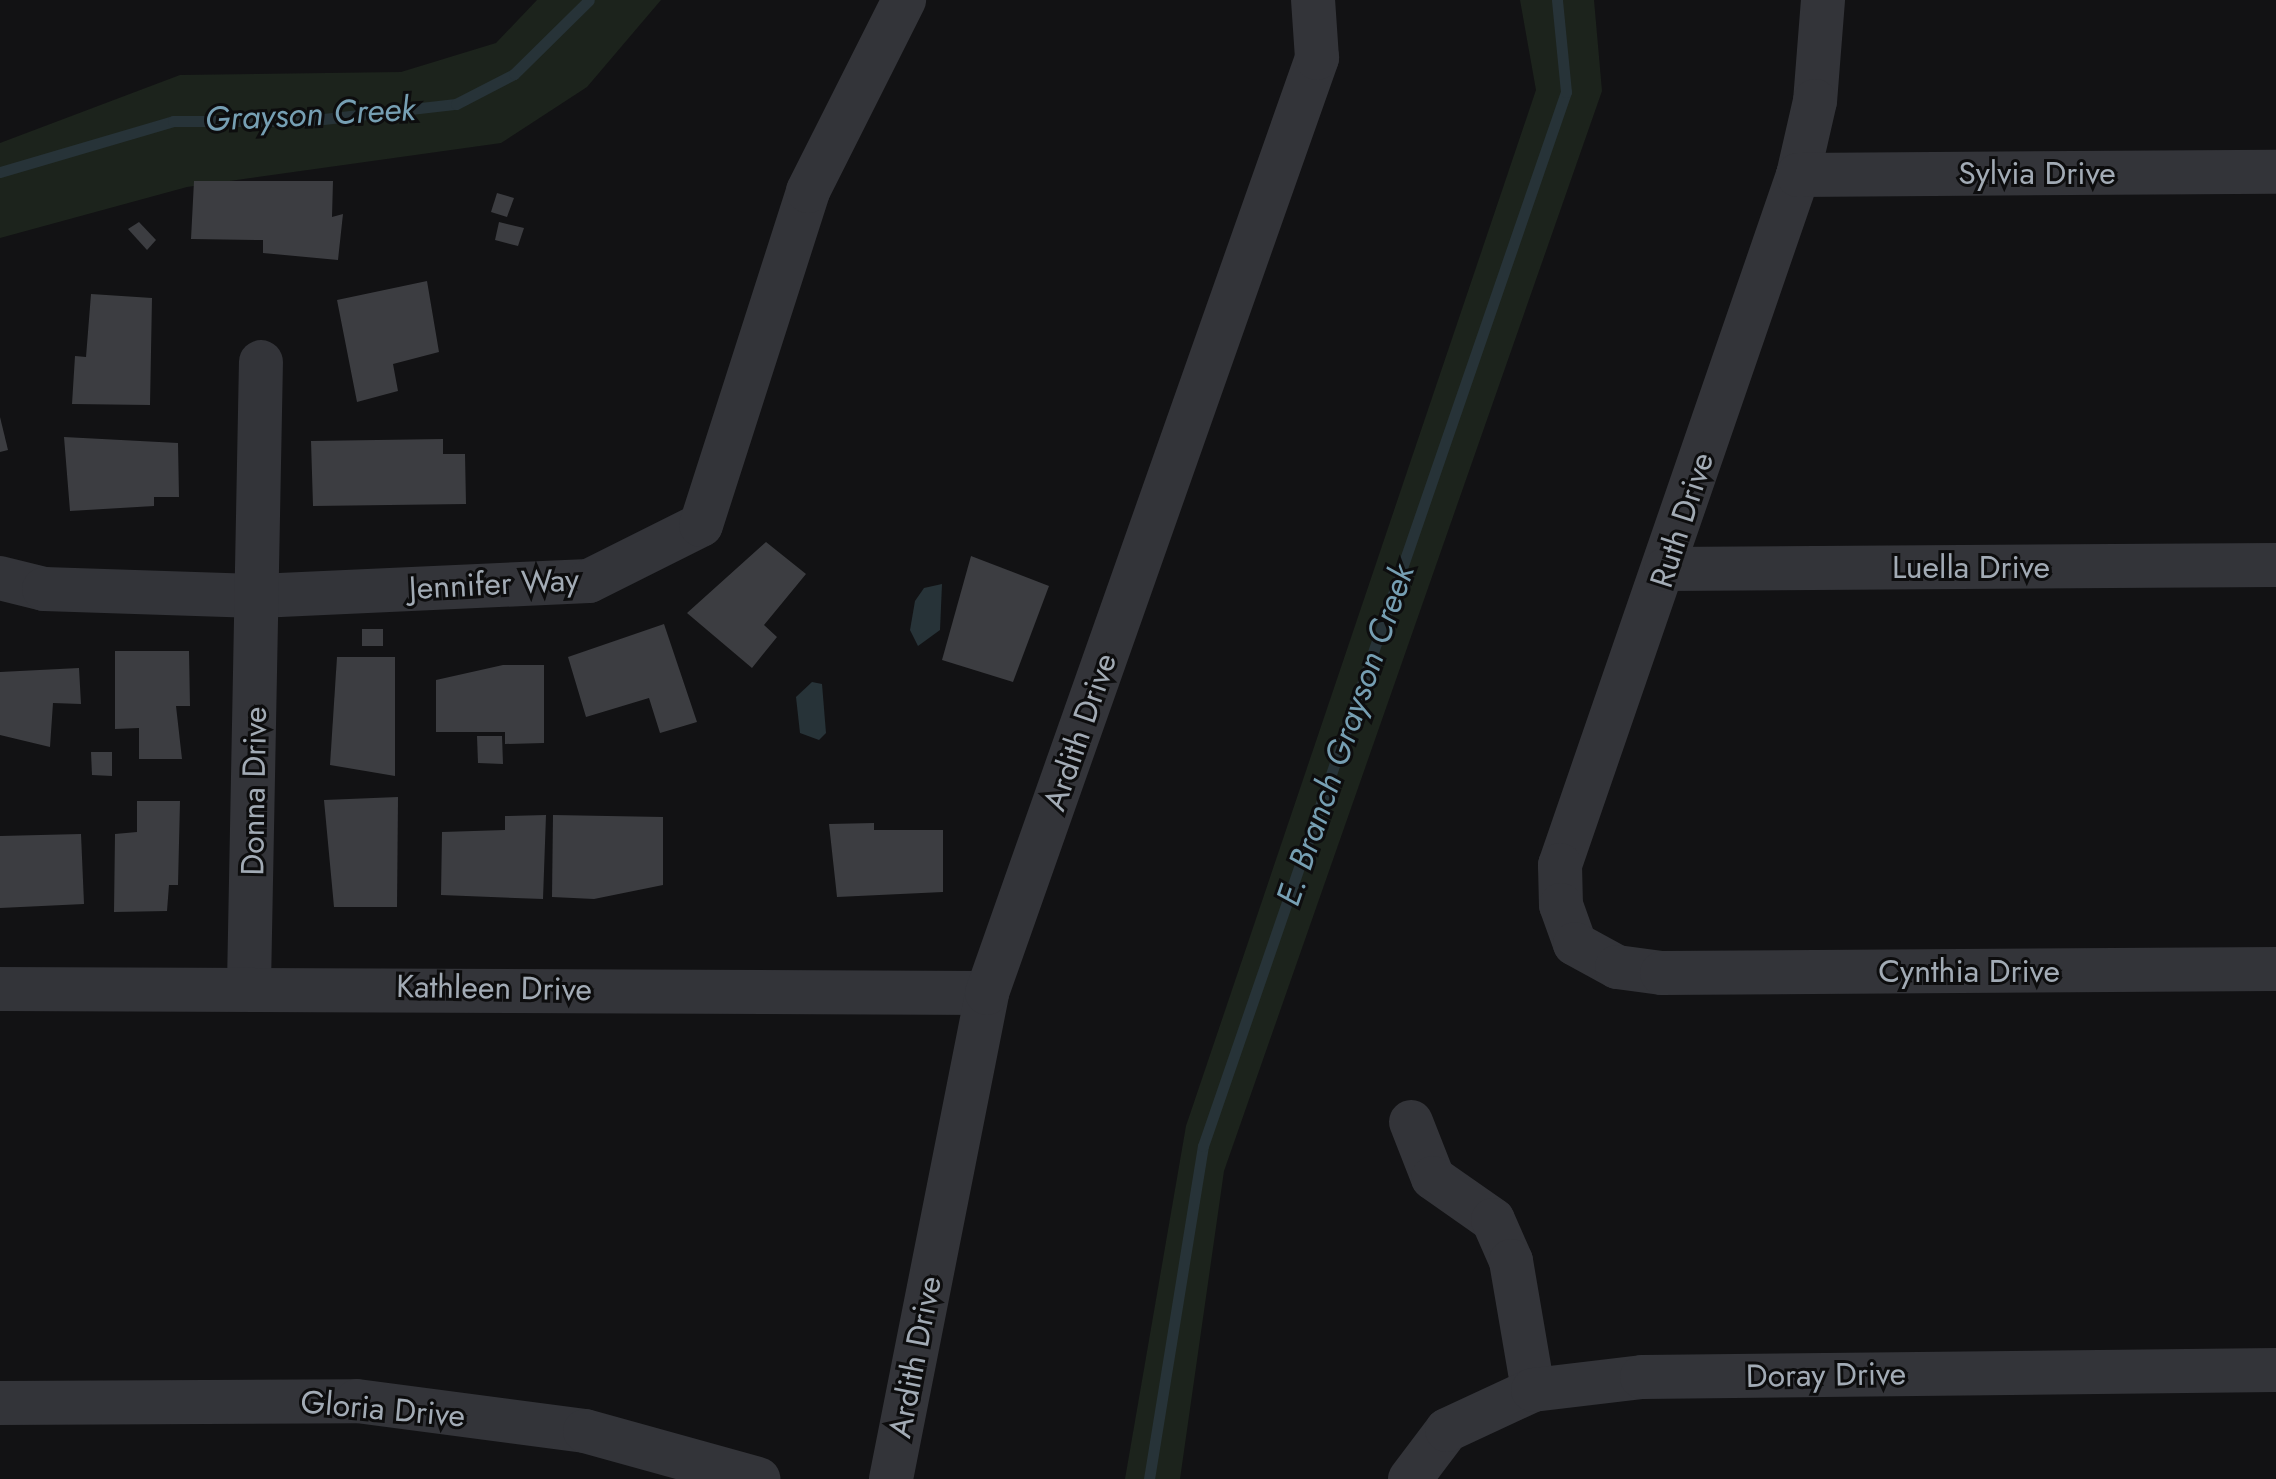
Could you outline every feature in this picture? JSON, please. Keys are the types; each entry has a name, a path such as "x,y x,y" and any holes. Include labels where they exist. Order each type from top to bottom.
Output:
{"street":[{"name":"Jennifer Way","path":"0,578 44,589 258,596 589,581 701,525 808,191 904,0"},
{"name":"Ardith Drive","path":"891,1479 987,993 1317,58 1313,0"},
{"name":"Ruth Drive","path":"1662,973 1617,967 1575,944 1561,905 1560,865 1666,569 1798,175 1815,101 1823,0"},
{"name":"Sylvia Drive","path":"1798,175 2276,172"},
{"name":"Donna Drive","path":"249,985 261,362"},
{"name":"Luella Drive","path":"1666,569 2276,565"},
{"name":"Cynthia Drive","path":"1662,973 2276,969"},
{"name":"Kathleen Drive","path":"0,989 249,985 987,993"},
{"path":"1411,1122 1433,1178 1493,1220 1511,1261 1533,1390"},
{"name":"Doray Drive","path":"1410,1479 1447,1430 1533,1390 1642,1377 2276,1370"},
{"name":"Gloria Drive","path":"0,1403 357,1401 585,1431 758,1479"}],"shaded area":[{"path":"537,0 661,0 587,87 501,143 187,187 0,238 0,143 180,75 401,72 496,43"},
{"path":"1520,0 1594,0 1602,91 1224,1171 1180,1479 1125,1479 1186,1126 1536,90"},
{"path":"942,584 940,630 918,646 910,630 915,601 924,588"},
{"path":"812,682 822,684 826,733 819,740 800,733 796,697"}],"building":[{"path":"194,181 333,181 332,217 343,214 338,260 263,253 263,240 191,239"},
{"path":"497,193 514,198 507,217 491,212"},
{"path":"139,222 156,240 147,250 128,229"},
{"path":"499,222 524,228 518,246 495,240"},
{"path":"427,281 439,352 393,364 398,391 357,402 337,300"},
{"path":"91,294 152,298 150,405 72,404 75,356 86,357"},
{"path":"0,417 8,450 0,452"},
{"path":"64,437 178,443 179,497 154,497 154,506 70,511"},
{"path":"443,439 443,454 465,454 466,504 313,506 311,441"},
{"path":"766,542 806,574 764,625 777,637 752,668 687,613"},
{"path":"971,556 1049,586 1013,682 942,660"},
{"path":"664,624 697,722 660,733 649,698 586,717 568,657"},
{"path":"362,629 383,629 383,646 362,646"},
{"path":"115,651 189,651 190,706 176,706 182,759 139,759 139,728 115,729"},
{"path":"337,657 395,657 395,776 330,765"},
{"path":"503,665 544,665 544,743 505,744 505,732 436,732 436,680"},
{"path":"79,668 81,704 53,703 50,747 0,735 0,672"},
{"path":"477,736 502,736 503,764 478,763"},
{"path":"91,752 112,752 112,776 92,775"},
{"path":"398,797 397,907 334,907 324,800"},
{"path":"137,801 180,801 178,885 169,885 167,911 114,912 115,834 137,832"},
{"path":"546,815 543,899 441,895 442,832 505,830 505,816"},
{"path":"553,815 663,817 663,885 594,899 552,897"},
{"path":"874,823 874,830 943,830 943,892 837,897 829,824"},
{"path":"81,834 84,904 0,908 0,836"}],"waterway":[{"name":"Grayson Creek","path":"0,172 173,121 306,121 456,104 514,74 589,0"},
{"name":"E. Branch Grayson Creek","path":"1149,1479 1203,1146 1566,92 1557,0"}]}
